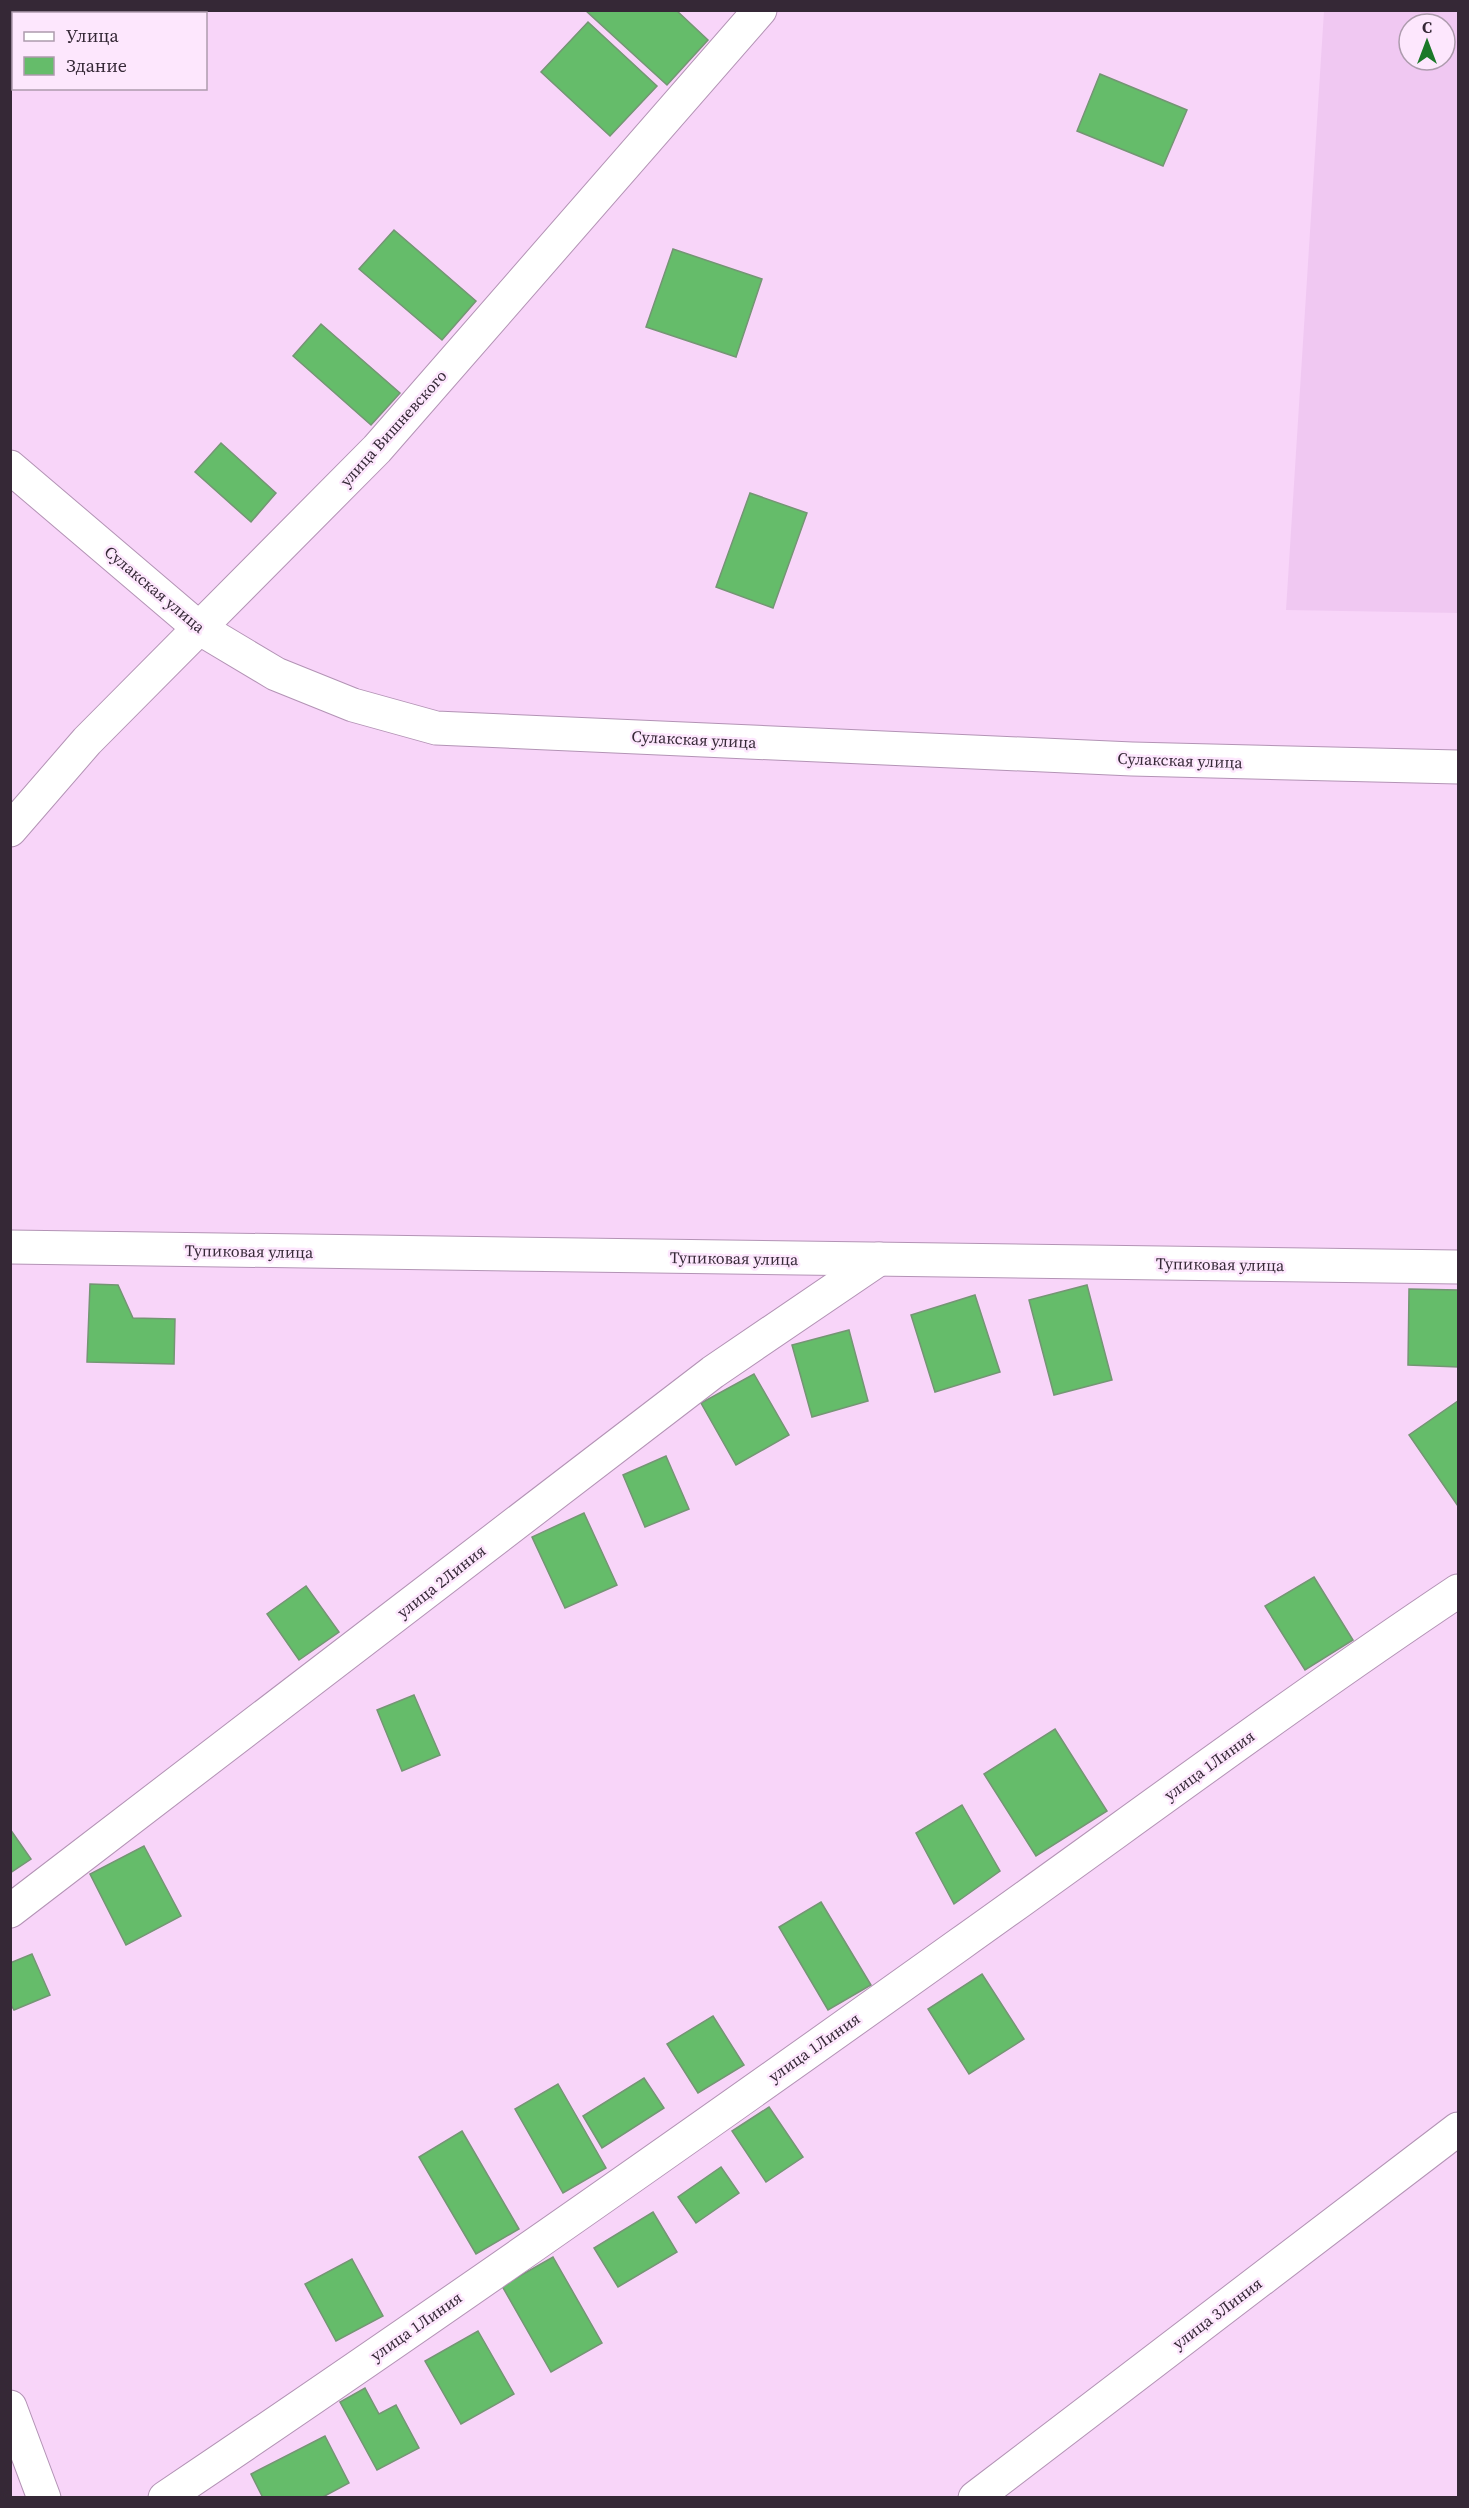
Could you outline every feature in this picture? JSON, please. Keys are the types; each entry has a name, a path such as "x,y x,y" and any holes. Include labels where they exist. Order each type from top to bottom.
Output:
{"street":[{"name":"улица Вишневского","path":"10,830 87,741 377,449 760,10"},
{"name":"Сулакская улица","path":"10,467 199,628 276,674 353,705 436,728 1120,759 1458,767"},
{"name":"Тупиковая улица","path":"10,1247 1458,1267"},
{"name":"улица 2Линия","path":"10,1911 713,1372 879,1259"},
{"name":"улица 1Линия","path":"165,2498 306,2403 602,2196 957,1946 1347,1665 1458,1591"},
{"name":"улица 3Линия","path":"975,2498 1458,2129"},
{"path":"10,2407 44,2498"}],"shaded area":[{"path":"1324,11 1458,11 1458,613 1286,610"}],"building":[{"path":"585,10 676,10 708,40 667,85"},
{"path":"588,22 657,86 610,136 541,72"},
{"path":"1100,74 1187,110 1163,166 1077,131"},
{"path":"394,230 476,301 442,340 359,269"},
{"path":"673,249 762,279 736,357 646,327"},
{"path":"321,324 400,393 371,425 293,356"},
{"path":"221,443 276,493 251,522 195,472"},
{"path":"750,493 807,513 773,608 716,587"},
{"path":"90,1284 118,1285 133,1318 175,1319 174,1364 87,1362"},
{"path":"1087,1285 1112,1380 1054,1395 1029,1300"},
{"path":"1409,1289 1458,1290 1458,1367 1408,1365"},
{"path":"975,1295 1000,1372 935,1392 911,1315"},
{"path":"849,1330 868,1401 812,1417 792,1345"},
{"path":"754,1374 789,1435 736,1465 701,1403"},
{"path":"1458,1401 1458,1506 1409,1435"},
{"path":"666,1456 689,1509 645,1527 623,1475"},
{"path":"584,1513 617,1585 565,1608 532,1537"},
{"path":"1314,1577 1353,1640 1305,1670 1265,1606"},
{"path":"306,1586 339,1632 299,1660 267,1614"},
{"path":"414,1695 440,1755 402,1771 377,1710"},
{"path":"1055,1729 1107,1811 1036,1856 984,1774"},
{"path":"962,1805 1000,1871 954,1904 916,1833"},
{"path":"10,1829 31,1859 10,1873"},
{"path":"144,1846 181,1916 126,1945 90,1874"},
{"path":"821,1902 871,1985 828,2010 779,1927"},
{"path":"32,1954 50,1995 14,2010 10,2003 10,1963"},
{"path":"982,1974 1024,2039 969,2074 928,2009"},
{"path":"713,2016 744,2065 698,2093 667,2044"},
{"path":"644,2078 664,2108 602,2148 583,2116"},
{"path":"558,2084 606,2168 563,2193 515,2109"},
{"path":"769,2107 803,2157 766,2182 732,2131"},
{"path":"462,2131 519,2229 476,2254 419,2157"},
{"path":"721,2167 739,2193 696,2223 678,2197"},
{"path":"653,2212 677,2252 618,2287 594,2248"},
{"path":"553,2257 602,2343 551,2372 502,2286"},
{"path":"352,2259 383,2316 336,2341 305,2284"},
{"path":"478,2331 514,2394 461,2424 425,2361"},
{"path":"365,2388 379,2414 396,2405 419,2448 377,2470 340,2402"},
{"path":"325,2436 349,2483 321,2498 263,2498 251,2474"}]}
